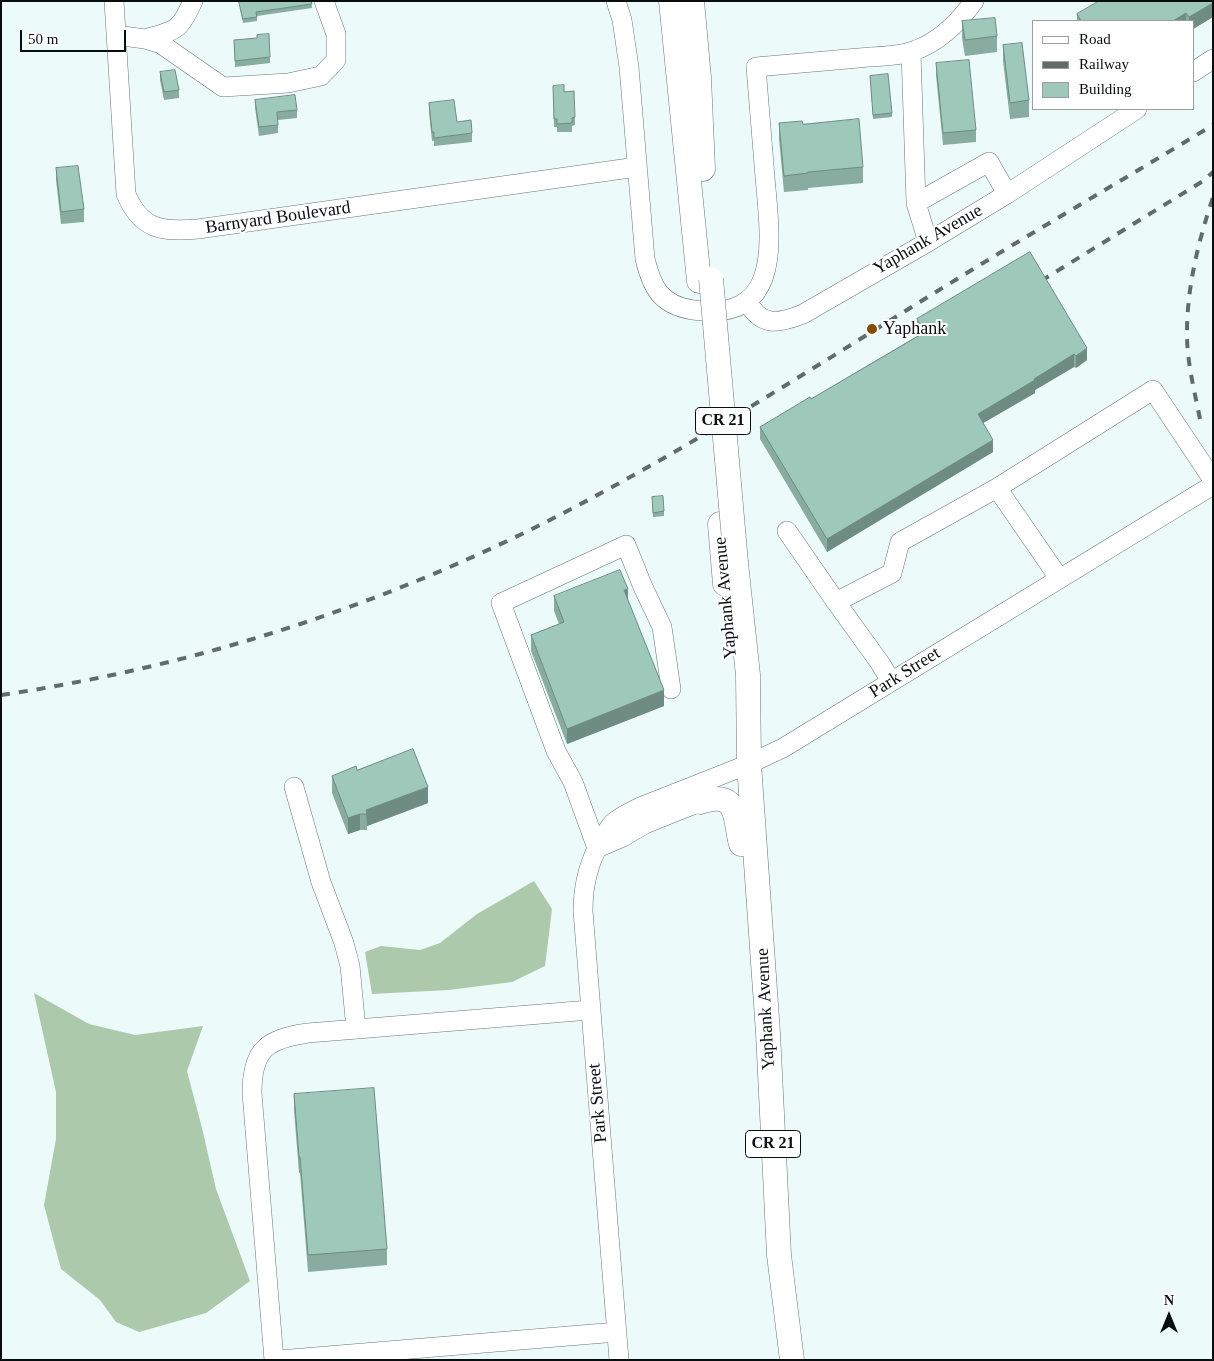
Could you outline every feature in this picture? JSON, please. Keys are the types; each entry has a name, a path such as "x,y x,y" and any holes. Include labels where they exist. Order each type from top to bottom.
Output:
{"main road":[{"name":"Yaphank Avenue","path":"671,1 705,280 730,564 748,675 749,764 760,908 779,1254 792,1360"},
{"name":"Yaphank Avenue","path":"692,1 699,78 705,280"},
{"path":"700,802 723,800 734,809 738,835 760,908"},
{"name":"Yaphank Avenue","path":"776,1360 779,1254"}],"street":[{"name":"Barnyard Boulevard","path":"114,1 126,194 140,217 155,227 177,230 198,229 637,167"},
{"path":"145,39 176,30 185,19 193,1"},
{"path":"116,35 145,39 161,44 223,87 288,83 321,76 336,60 336,34 324,1"},
{"path":"616,1 622,20 629,67 645,259 653,286 662,296 673,304 695,310 730,308 747,301 763,281 769,258 769,227 756,66 911,52 927,45 948,30 974,1"},
{"path":"911,52 916,204 928,242"},
{"path":"1194,71 1213,59"},
{"name":"Yaphank Avenue","path":"747,301 757,316 765,320 780,321 793,318 928,242 1007,194 1135,110"},
{"path":"916,204 989,162 1007,194"},
{"path":"836,602 892,573 900,542 997,488 1153,390 1213,480"},
{"name":"Park Street","path":"619,1360 590,1010 583,900 586,876 597,848 612,824 625,814 656,800 749,764 783,748 1213,485"},
{"path":"997,488 1060,578"},
{"path":"787,531 891,681"},
{"path":"672,689 662,627 643,588 626,545 501,603 556,751 573,782 597,848 623,837 645,824 700,802"},
{"path":"294,787 321,882 344,943 350,966 356,1029"},
{"path":"274,1360 252,1093 253,1071 260,1054 274,1042 283,1038 308,1033 590,1010"},
{"path":"279,1360 617,1332"}],"green space":[{"path":"534,881 552,909 545,966 512,982 449,990 372,994 365,952 381,946 420,950 440,943 477,914"},
{"path":"34,993 89,1024 135,1035 203,1026 187,1071 216,1189 250,1281 206,1313 139,1332 116,1322 100,1300 61,1269 44,1205 56,1139 56,1092"}],"building":[{"path":"239,1 311,1 312,4 256,12 257,17 243,19"},
{"path":"1099,1 1213,1 1213,3 1189,17 1186,13 1175,20 1080,20 1077,14"},
{"path":"995,18 997,36 965,40 962,21"},
{"path":"269,34 270,57 235,61 234,40 257,38 257,35"},
{"path":"1022,43 1029,100 1010,103 1003,45"},
{"path":"969,60 976,130 943,133 936,63"},
{"path":"175,70 179,90 164,92 160,72"},
{"path":"888,74 892,113 873,115 870,76"},
{"path":"564,85 564,92 574,91 575,117 572,118 572,123 557,124 557,119 554,119 553,86"},
{"path":"295,95 297,110 277,112 278,125 259,127 255,100"},
{"path":"454,100 457,122 471,120 472,133 434,138 429,103"},
{"path":"859,119 863,167 784,176 779,123 802,121 803,124"},
{"path":"78,166 84,209 61,212 56,168"},
{"path":"1030,252 1087,348 1076,356 1074,354 978,414 993,440 827,539 760,427 925,332 917,319"},
{"path":"663,496 664,511 653,513 652,497"},
{"path":"620,570 628,589 624,590 664,690 567,729 531,635 564,622 554,596"},
{"path":"413,749 428,787 366,810 367,814 348,818 332,776 356,766 357,770"},
{"path":"374,1088 387,1249 308,1255 294,1094"}],"railway":[{"path":"1,695 70,684 205,653 338,611 403,587 467,560 585,502 693,441 1213,125"},
{"path":"1041,281 1203,181 1213,172"},
{"path":"1200,419 1191,374 1187,328 1195,261 1213,197"}],"place":[{"name":"Yaphank","path":"872,329"}]}
